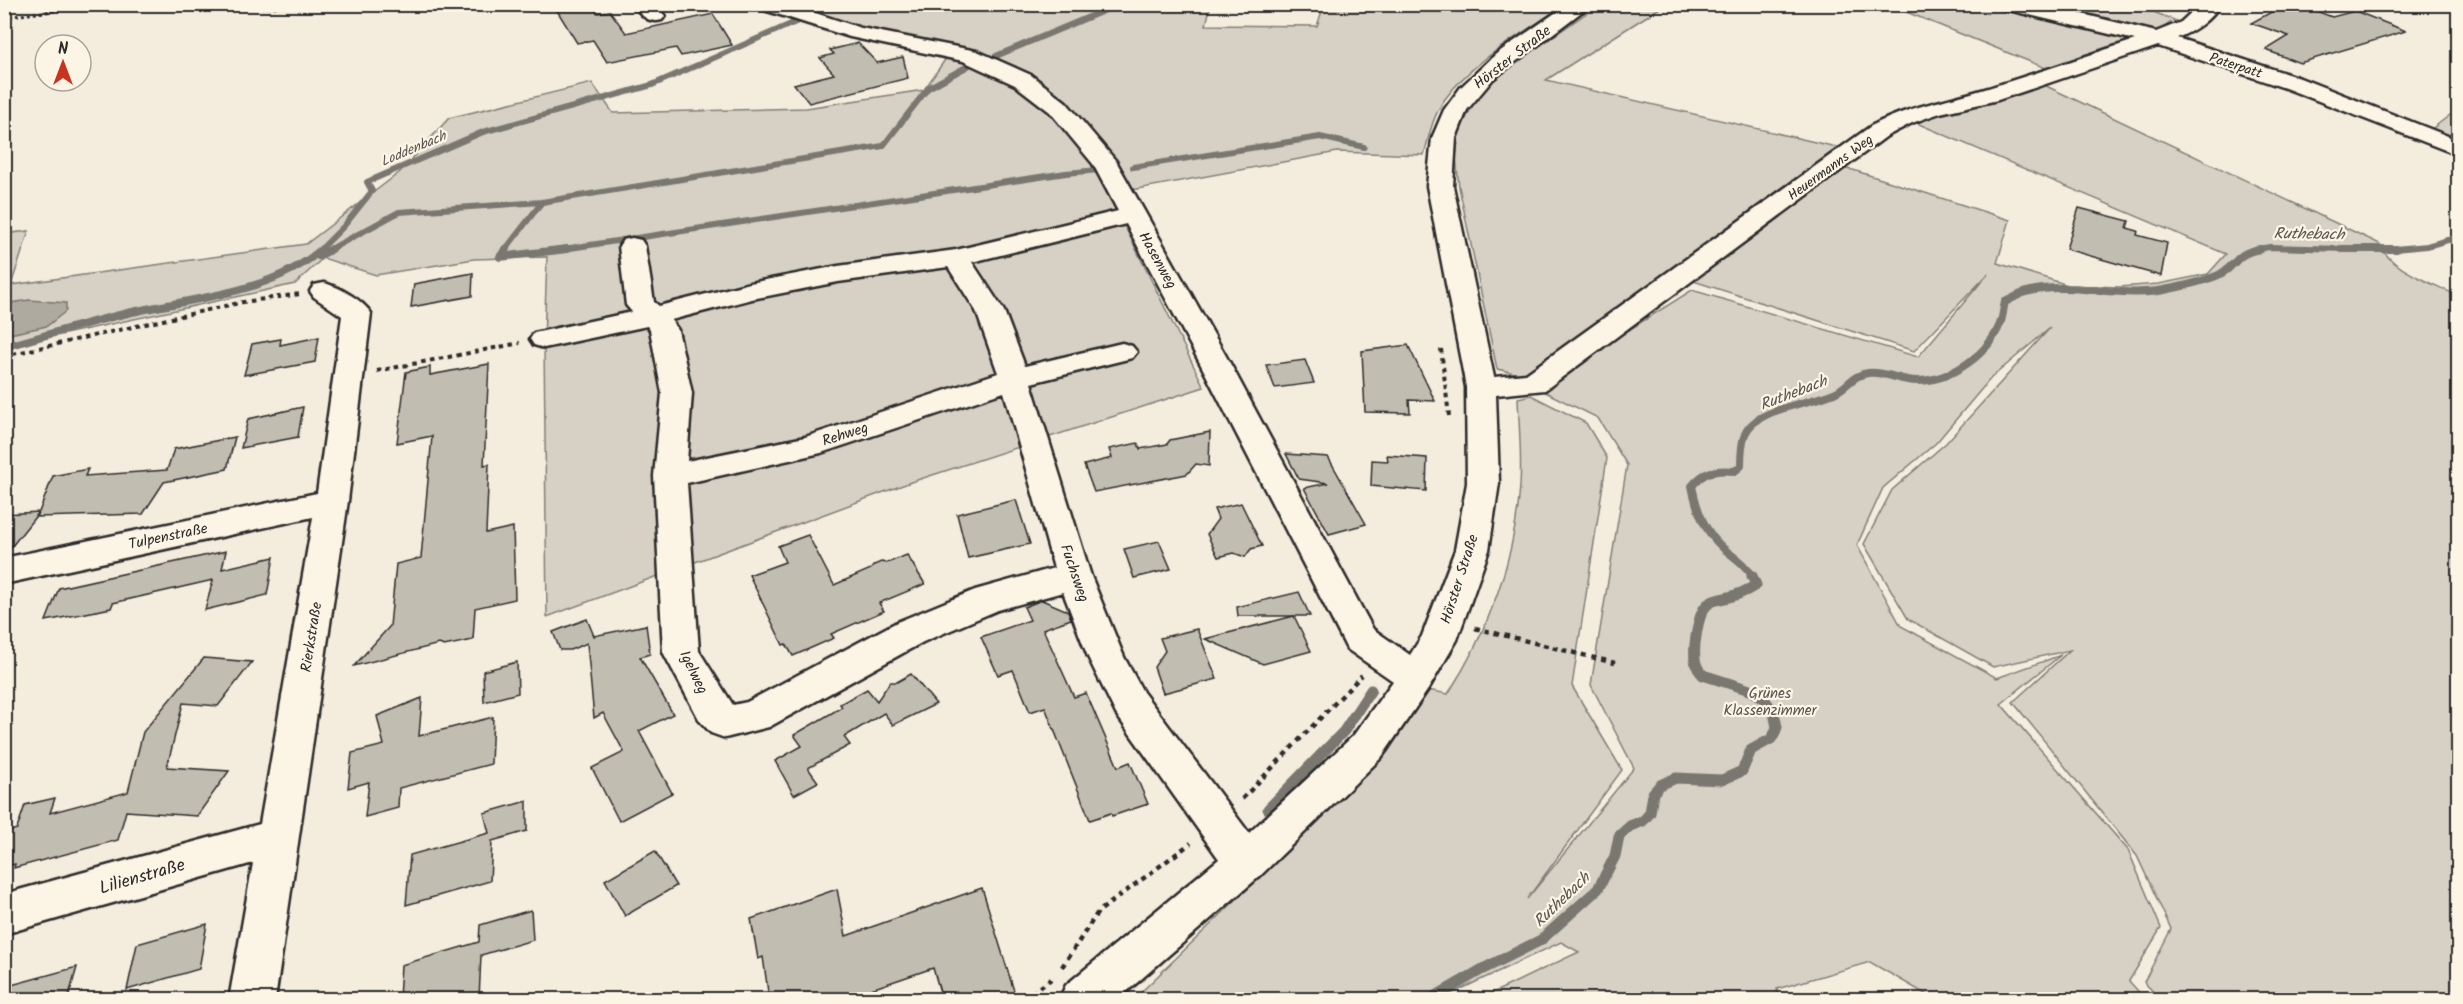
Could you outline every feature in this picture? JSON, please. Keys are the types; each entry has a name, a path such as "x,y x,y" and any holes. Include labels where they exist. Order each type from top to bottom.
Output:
{"street":[{"name":"Hasenweg","path":"765,4 857,33 969,56 1023,80 1058,106 1104,161 1360,639 1401,669"},
{"name":"Hörster Straße","path":"1082,999 1246,862 1367,747 1401,669 1439,640 1472,550 1483,483 1481,387 1440,186 1441,156 1446,131 1473,84 1582,4"},
{"name":"Paterpatt","path":"2007,4 2108,24 2158,39 2278,79 2458,148"},
{"name":"Heuermanns Weg","path":"1481,387 1534,383 1879,131 1904,118 1933,108 1990,95 2158,39 2188,26 2211,4"},
{"path":"544,339 838,273 956,258 1133,215"},
{"name":"Igelweg","path":"632,246 640,305 654,316 664,330 677,393 670,476 681,652 714,710 724,722 754,716 910,632 988,599 1074,576"},
{"name":"Fuchsweg","path":"956,258 990,311 1015,378 1074,576 1106,657 1129,703 1246,862"},
{"name":"Rierkstraße","path":"252,999 332,501 357,313 324,291"},
{"name":"Rehweg","path":"670,476 810,446 1015,378 1122,352"},
{"name":"Tulpenstraße","path":"4,571 332,501"},
{"name":"Lilienstraße","path":"4,914 279,837"}],"path":[{"path":"4,17 61,10 444,4"},
{"path":"4,356 243,302 324,291"},
{"path":"349,376 544,339"},
{"path":"1440,340 1450,420"},
{"path":"1472,627 1615,663"},
{"path":"1024,999 1058,974 1098,912 1218,822 1322,719 1358,678 1401,669"}],"green space":[{"path":"1211,4 1206,25 1317,26 1324,5 1564,5 1470,71 1445,99 1437,112 1424,155 1337,152 1132,190 1037,82 994,58 957,46 951,47 862,31 777,5"},
{"path":"1666,4 1546,80 1841,148 1524,375 1497,369 1459,187 1456,157 1459,132 1474,103 1486,87 1511,66 1598,5"},
{"path":"1889,5 2136,5 2174,20 2157,32 2148,31 2139,39 2048,69"},
{"path":"949,54 1019,84 1052,110 1094,164 1204,387 911,482 547,617 544,342 547,257 474,259 376,275 323,258 295,284 5,347 4,234 29,231 11,285 306,244 400,172 449,118 592,83 613,113 806,108 924,90"},
{"name":"Grünes Klassenzimmer","path":"2042,84 2380,244 2392,261 2402,268 2458,296 2458,999 2160,999 2144,982 2171,929 2137,856 2013,702 2070,650 1993,667 1908,619 1864,544 1892,490 1946,443 2050,328 1991,378 1936,443 1883,488 1857,545 1901,626 1997,678 2061,655 2001,704 2128,850 2161,928 2129,981 2145,999 1934,999 1870,962 1777,989 1778,999 1480,999 1579,952 1561,942 1440,999 1133,1000 1388,752 1428,690 1448,694 1487,620 1506,568 1520,486 1518,398 1531,395 1586,423 1607,458 1572,686 1622,770 1527,899 1634,768 1591,685 1627,465 1598,418 1537,388 1692,290 1918,357 1988,274 1914,351 1687,279 1838,168 1853,170 2010,220 1997,263 2068,285 2119,287 2159,284 2208,274 2226,254 1914,122 1942,111"},
{"path":"2458,109 2458,143 2429,131"}],"shaded area":[{"path":"29,300 66,303 66,311 47,326 5,335 5,304"}],"building":[{"path":"553,4 592,4 598,13 610,11 626,33 713,14 732,45 681,56 676,48 607,62 593,40 577,43"},
{"path":"2286,4 2298,4 2332,17 2355,11 2406,31 2300,63 2266,50 2289,36 2251,23"},
{"path":"858,43 877,63 903,57 908,78 809,103 794,84 834,74 820,58 834,54 830,50"},
{"path":"2079,208 2129,221 2127,228 2138,231 2137,235 2167,243 2161,276 2066,249"},
{"path":"473,273 472,296 411,307 414,284"},
{"path":"319,337 315,362 244,375 252,344 281,339 280,345"},
{"path":"1408,345 1435,401 1409,400 1410,413 1365,412 1362,351"},
{"path":"1305,360 1314,383 1275,388 1266,365"},
{"path":"489,364 484,465 489,464 486,533 513,527 515,599 475,608 473,640 444,646 439,644 354,666 390,626 396,564 421,558 432,436 397,443 406,372 430,367 430,375"},
{"path":"303,407 298,437 241,448 248,419"},
{"path":"1210,432 1209,466 1196,464 1187,474 1094,492 1084,465 1112,458 1109,449 1138,443 1140,449"},
{"path":"235,437 227,469 164,482 143,514 37,517 53,476 88,469 85,476 167,470 174,449"},
{"path":"1286,454 1328,457 1366,524 1329,534 1304,488 1328,483 1299,479"},
{"path":"1387,455 1427,458 1426,491 1371,486 1372,460 1388,461"},
{"path":"1016,500 1030,544 968,558 957,514"},
{"path":"1241,503 1262,546 1251,549 1245,557 1234,553 1218,557 1207,534 1218,519 1214,509"},
{"path":"39,512 4,556 4,514"},
{"path":"808,535 834,585 871,569 881,562 887,563 907,555 925,584 879,603 884,611 831,634 834,638 793,656 786,644 783,645 749,575 785,562 778,546"},
{"path":"1159,541 1171,569 1134,578 1124,549"},
{"path":"226,551 222,569 274,557 267,595 205,610 213,580 113,603 111,608 46,621 59,588"},
{"path":"1299,592 1310,616 1238,616 1237,607"},
{"path":"1042,600 1068,611 1071,619 1043,629 1074,697 1086,693 1118,767 1130,762 1148,804 1112,816 1111,813 1090,820 1045,707 1030,712 1013,670 998,675 981,637 1030,620 1024,607"},
{"path":"1294,616 1311,651 1263,664 1205,639"},
{"path":"587,619 594,636 646,625 650,654 640,657 673,714 639,731 672,793 619,821 592,768 624,752 603,713 594,718 587,643 570,650 560,650 553,632"},
{"path":"1197,629 1217,679 1163,693 1154,667 1165,651 1160,638"},
{"path":"204,658 252,662 218,706 183,703 167,767 229,771 197,816 126,811 118,840 14,868 15,864 4,867 4,833 17,829 25,805 55,798 50,813 128,792 143,732"},
{"path":"517,662 518,693 484,702 483,671"},
{"path":"911,674 936,704 893,725 884,713 844,737 850,745 808,768 818,782 794,795 775,761 802,746 794,735 842,707 840,704 867,689 877,701 890,682 897,682"},
{"path":"422,698 419,736 493,717 491,764 399,788 398,808 365,817 369,782 348,788 352,753 384,745 377,716"},
{"path":"527,801 527,831 492,841 490,881 406,905 410,855 489,833 484,813"},
{"path":"655,851 676,886 625,916 605,880"},
{"path":"982,888 1015,994 999,999 942,999 933,968 842,999 769,999 763,957 758,959 751,919 837,889 846,936"},
{"path":"531,910 533,940 481,955 479,999 399,999 401,965 479,942 480,925"},
{"path":"207,924 199,969 127,990 137,944"},
{"path":"77,967 68,999 4,999 4,987"}],"waterway":[{"name":"Loddenbach","path":"809,16 832,4"},
{"path":"996,56 1120,4"},
{"name":"Loddenbach","path":"320,250 344,226 372,191 367,182 483,132 652,85 798,21"},
{"path":"542,202 883,146 928,88 968,66"},
{"path":"1133,167 1320,137 1364,147"},
{"path":"557,250 1066,173 1099,170"},
{"path":"329,250 399,212 542,202"},
{"path":"505,250 542,202"},
{"name":"Ruthebach","path":"2395,249 2427,246 2458,237"},
{"name":"Ruthebach","path":"2251,250 2270,247 2346,249"},
{"name":"Loddenbach","path":"4,347 116,316 207,298 257,285 302,264 322,249"},
{"path":"319,256 332,249"},
{"path":"506,249 500,257 567,249"},
{"name":"Ruthebach","path":"1753,577 1743,564 1711,535 1699,512 1692,486 1706,474 1722,470 1735,471 1741,466 1745,434 1760,418 1834,393 1862,374 1880,373 1917,381 1930,380 1955,371 1987,346 2000,324 2005,302 2023,293 2061,288 2133,292 2169,289 2218,275 2245,253 2260,249"},
{"name":"Ruthebach","path":"2341,249 2346,249"},
{"name":"Ruthebach","path":"2346,249 2395,249"},
{"name":"Ruthebach","path":"2346,249 2395,249"},
{"name":"Ruthebach","path":"1429,1000 1481,970 1541,940 1598,889 1615,856 1619,836 1630,826 1643,821 1650,813 1653,793 1660,785 1676,778 1722,780 1742,771 1751,750 1771,739 1777,727 1774,713 1765,700 1753,691 1703,675 1696,664 1695,657 1695,644 1702,612 1714,601 1756,585 1752,576"},
{"path":"1268,809 1344,731 1371,690"}]}
